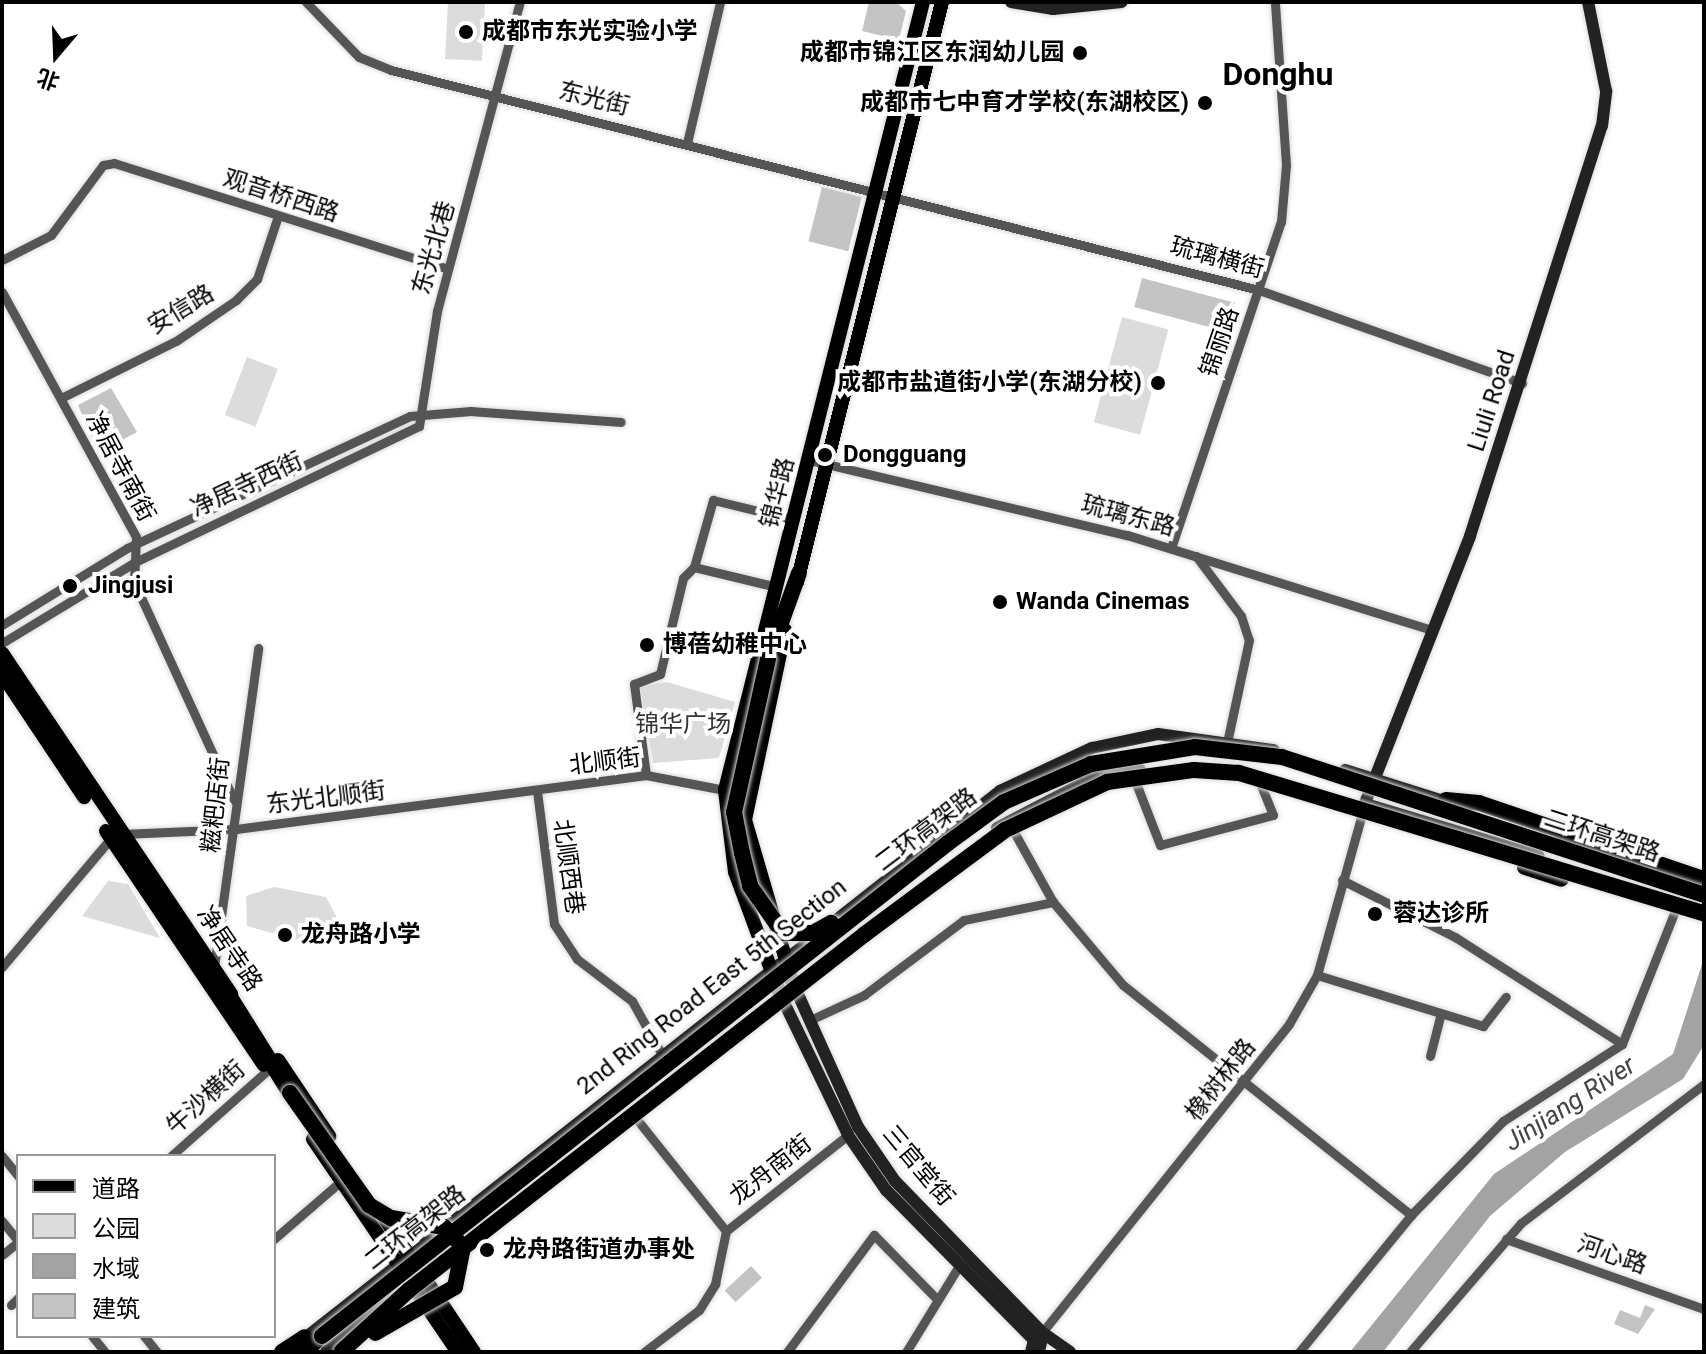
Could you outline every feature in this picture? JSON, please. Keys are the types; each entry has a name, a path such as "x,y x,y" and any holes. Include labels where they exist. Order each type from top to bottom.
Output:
{"highway":[{"path":"799,573 768,659 734,812 750,886 769,922 783,933 813,933 948,843"},
{"name":"二环高架路","path":"282,1352 305,1344 1004,802 1091,764 1146,751 1238,750 1296,762 1704,895"},
{"name":"二环高架路","path":"341,1352 409,1290 890,915 1005,830 1107,782 1194,770 1239,773 1704,918"},
{"path":"1446,800 1578,838 1704,881"},
{"path":"1456,827 1484,854 1561,879 1704,918"},
{"path":"223,986 290,1093 369,1205 391,1218 444,1227 463,1247 464,1267 450,1292 401,1315 352,1352"}],"main road":[{"name":"锦华路","path":"779,991 735,872 725,790 923,2"},
{"name":"锦华路","path":"792,981 745,820 799,573 942,2"},
{"path":"1011,2 1053,9 1122,2"},
{"name":"Liuli Road","path":"1365,803 1522,383 1602,126 1606,91 1588,2"},
{"name":"净居寺路","path":"2,653 115,836 341,1181 402,1256"},
{"name":"净居寺路","path":"2,674 115,836 214,967 223,986 415,1275"},
{"name":"2nd Ring Road East 5th Section","path":"290,1352 305,1344 402,1256 1000,791 1092,748 1158,734 1228,738 1374,778 1704,881"},
{"name":"2nd Ring Road East 5th Section","path":"326,1352 415,1275 792,981 1008,820 1102,773 1209,765 1256,772 1456,827 1704,918"},
{"name":"三官堂街","path":"792,981 858,1127 895,1181 1037,1344"},
{"name":"三官堂街","path":"779,991 848,1135 886,1190 1037,1344"},
{"path":"415,1275 458,1352"},
{"path":"415,1275 474,1352"},
{"path":"1037,1344 1070,1352"}],"street":[{"name":"东光街","path":"306,2 359,57 499,96 894,196"},
{"name":"东光北巷","path":"425,415 424,379 448,269 499,96 520,2"},
{"path":"687,143 720,2"},
{"name":"锦丽路","path":"1171,548 1285,204 1275,2"},
{"name":"观音桥西路","path":"2,260 51,235 103,165 448,269"},
{"name":"琉璃横街","path":"894,196 1259,290 1522,383"},
{"name":"安信路","path":"61,398 176,341 236,300 257,279 278,216"},
{"name":"净居寺南街","path":"2,292 61,398 135,544 134,582 234,800"},
{"name":"净居寺西街","path":"2,643 135,562 419,426 425,415"},
{"name":"净居寺西街","path":"2,625 135,544 425,415 621,422"},
{"name":"琉璃东路","path":"809,460 1171,548 1432,630"},
{"path":"646,775 634,684 660,674 683,578 694,567 713,500 791,519"},
{"path":"1195,555 1241,616 1249,640 1228,738"},
{"path":"694,567 777,587"},
{"name":"糍粑店街","path":"214,967 236,829 234,800 258,648"},
{"path":"1131,771 1160,845 1273,815 1256,772"},
{"name":"北顺街","path":"537,791 646,775 725,790"},
{"name":"东光北顺街","path":"115,836 236,829 537,791"},
{"name":"北顺西巷","path":"537,791 554,924 577,959 632,1001 661,1053"},
{"name":"橡树林路","path":"1037,1344 1244,1084 1317,975 1365,803"},
{"path":"1008,820 1053,902 1123,985 1411,1215"},
{"path":"2,967 115,836"},
{"path":"1342,880 1455,937 1622,1044"},
{"path":"810,1020 864,995 964,920 1053,902"},
{"path":"1299,1352 1411,1215 1503,1121 1622,1044 1676,908"},
{"path":"1317,975 1483,1026 1506,997"},
{"path":"1430,1056 1441,1013"},
{"name":"牛沙横街","path":"173,1154 268,1070"},
{"path":"1410,1352 1506,1239 1704,1084"},
{"path":"630,1110 726,1231"},
{"name":"龙舟南街","path":"644,1352 699,1310 715,1284 726,1231 848,1135"},
{"path":"2,1156 16,1174"},
{"path":"276,1237 341,1181"},
{"path":"2,1221 16,1239"},
{"path":"787,1352 874,1235 935,1297"},
{"name":"河心路","path":"1506,1239 1704,1309"},
{"path":"906,1352 935,1297 959,1266"}],"green space":[{"path":"448,2 485,4 482,61 445,59"},
{"path":"1122,317 1168,329 1140,435 1094,422"},
{"path":"247,357 278,369 256,427 225,415"},
{"name":"锦华广场","path":"667,682 735,702 719,758 653,763 640,686"},
{"path":"108,881 128,884 160,938 82,916"},
{"path":"274,887 326,897 337,918 323,947 247,926 246,896"}],"water":[{"path":"1704,958 1704,1045 1683,1079 1565,1152 1490,1216 1383,1352 1350,1352 1494,1174 1673,1054"}],"building":[{"path":"869,2 896,2 906,11 899,40 862,31"},
{"path":"822,187 862,197 848,251 808,241"},
{"path":"1142,278 1235,303 1227,332 1134,307"},
{"path":"111,388 137,432 98,453 78,405"},
{"path":"751,1266 762,1278 736,1302 725,1291"},
{"path":"1645,1305 1655,1309 1638,1334 1614,1324 1620,1310 1640,1318"}],"place":[{"name":"成都市东光实验小学","path":"466,32"},
{"name":"成都市锦江区东润幼儿园","path":"1080,53"},
{"name":"成都市七中育才学校(东湖校区)","path":"1205,103"},
{"name":"成都市盐道街小学(东湖分校)","path":"1158,383"},
{"name":"Dongguang","path":"825,455"},
{"name":"Jingjusi","path":"70,586"},
{"name":"Wanda Cinemas","path":"1000,602"},
{"name":"博蓓幼稚中心","path":"647,645"},
{"name":"蓉达诊所","path":"1375,914"},
{"name":"龙舟路小学","path":"285,935"},
{"name":"龙舟路街道办事处","path":"487,1250"}],"district":[{"name":"Donghu","path":"1278,74"}],"water label":[{"name":"Jinjiang River","path":"1570,1104"}]}
